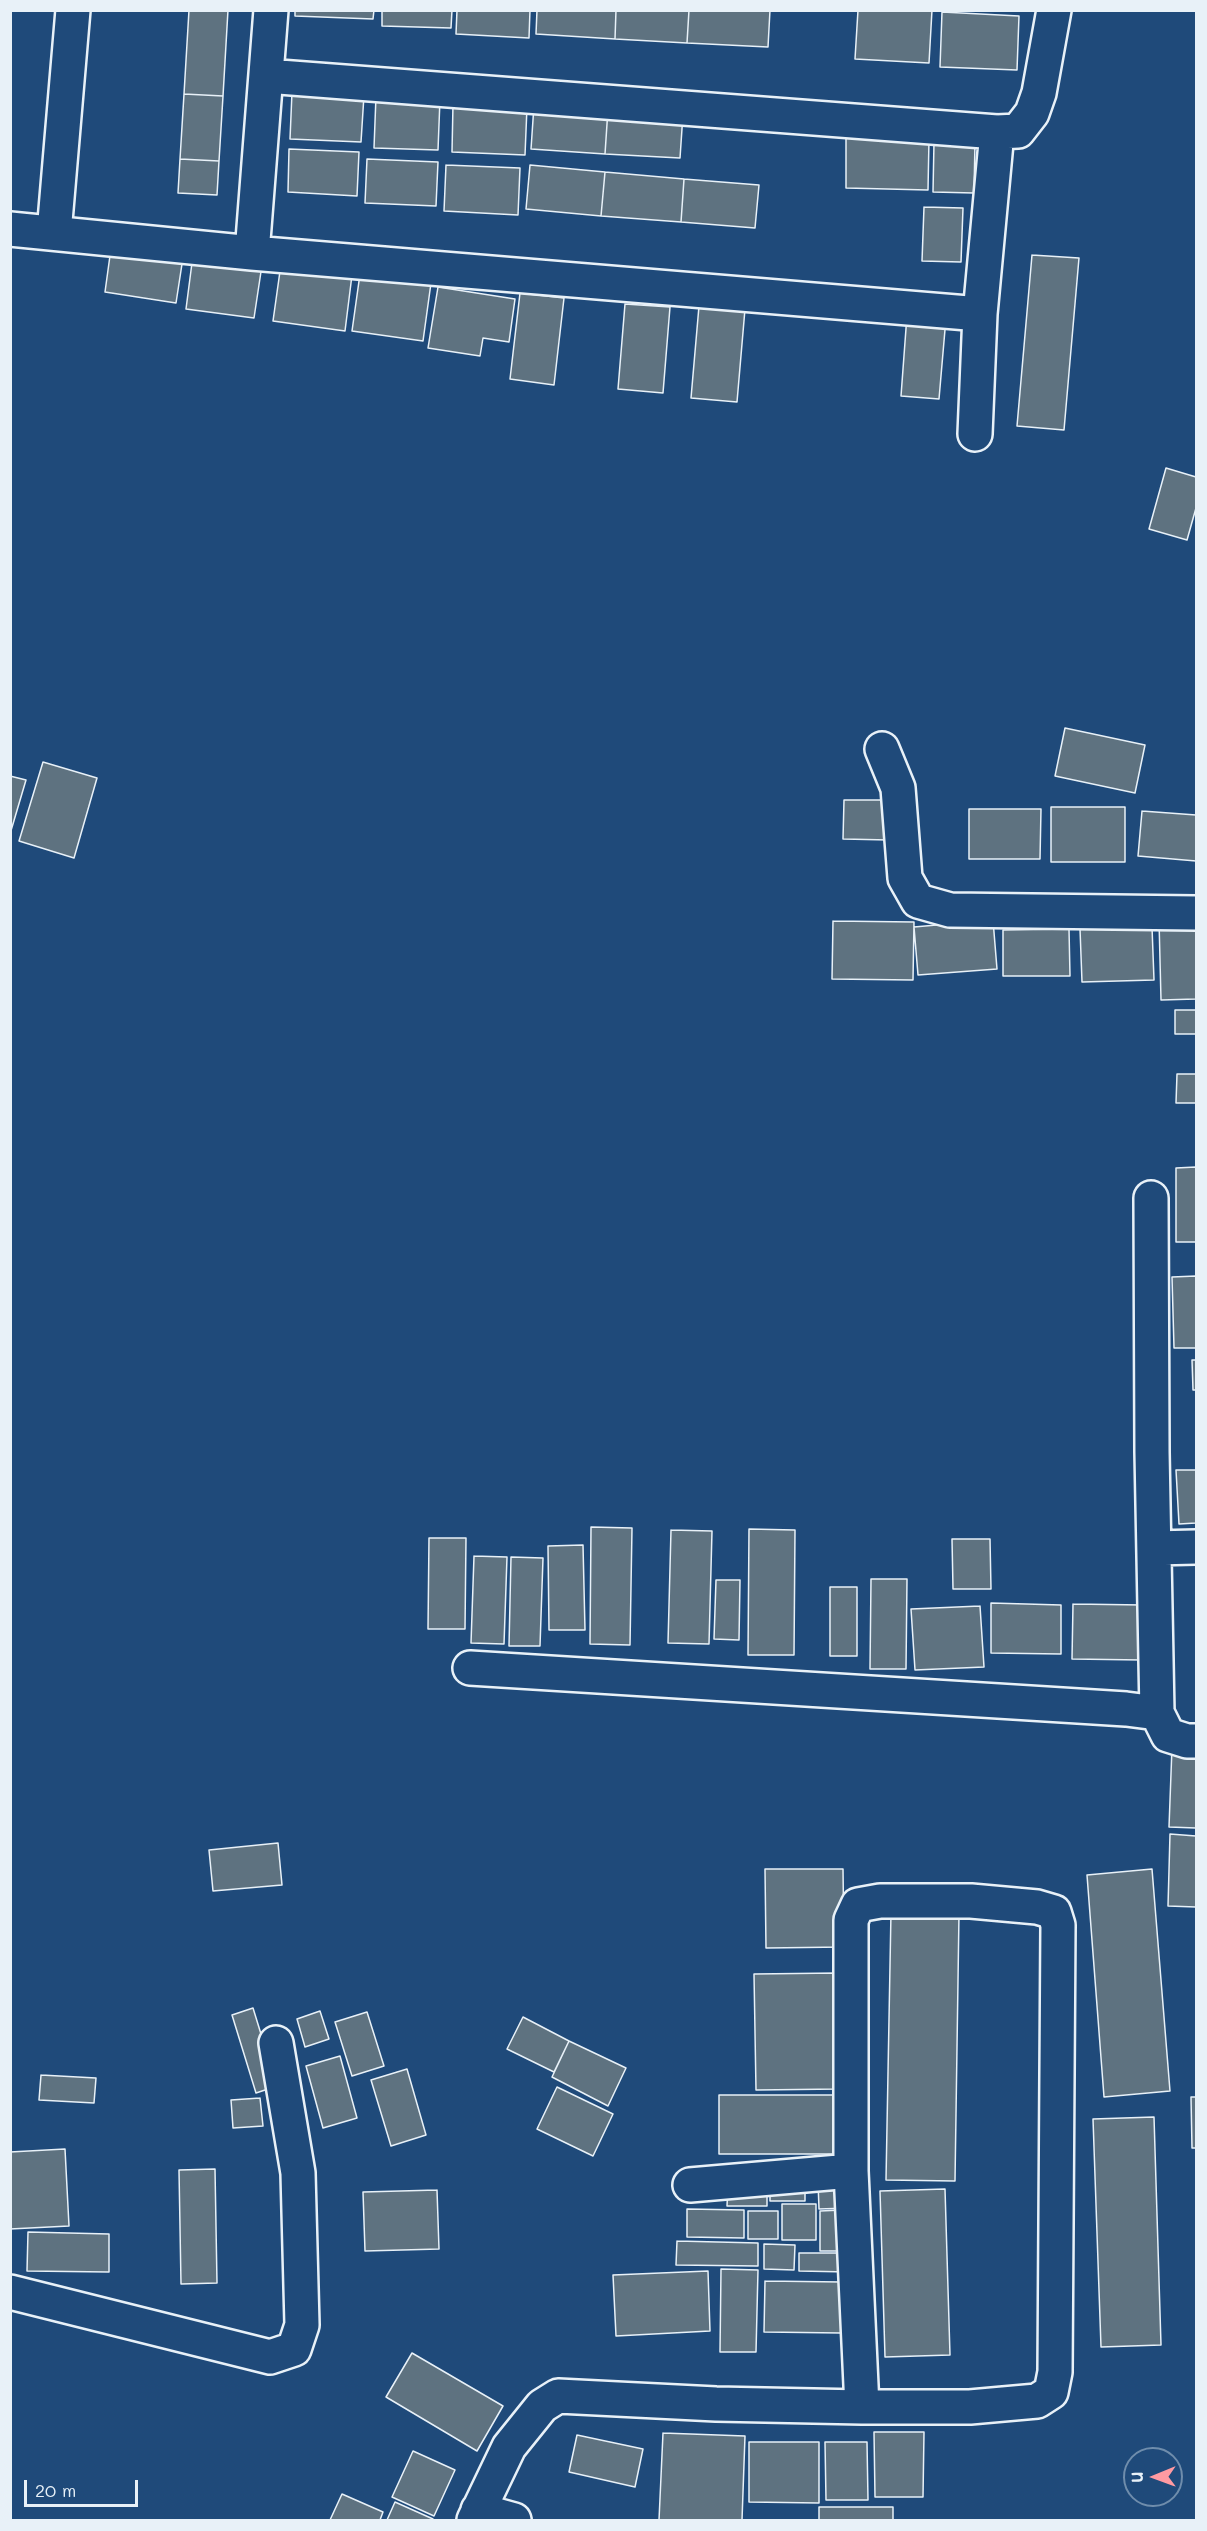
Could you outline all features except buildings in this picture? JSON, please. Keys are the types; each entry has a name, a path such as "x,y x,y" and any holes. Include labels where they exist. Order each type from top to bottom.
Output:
{"street":[{"path":"54,233 73,10"},
{"path":"252,253 271,10"},
{"path":"266,76 997,132 1018,131 1032,113 1039,93 1054,10"},
{"path":"975,434 980,314 997,132"},
{"path":"10,229 252,253 980,314"},
{"path":"882,749 898,788 905,878 918,901 950,910 1197,913"},
{"path":"1151,1198 1157,1713 1168,1735 1187,1741 1197,1741"},
{"path":"1154,1548 1197,1547"},
{"path":"470,1668 1126,1708 1157,1713"},
{"path":"514,2520 476,2515 509,2448 542,2406 558,2396 716,2404 862,2407 970,2407 1037,2401 1051,2392 1055,2372 1058,1937 1058,1925 1054,1912 1037,1907 971,1901 880,1901 858,1905 851,1920 851,2171 862,2407"},
{"path":"10,2292 270,2357 294,2349 302,2325 298,2173 276,2043"},
{"path":"690,2185 851,2171"}]}
